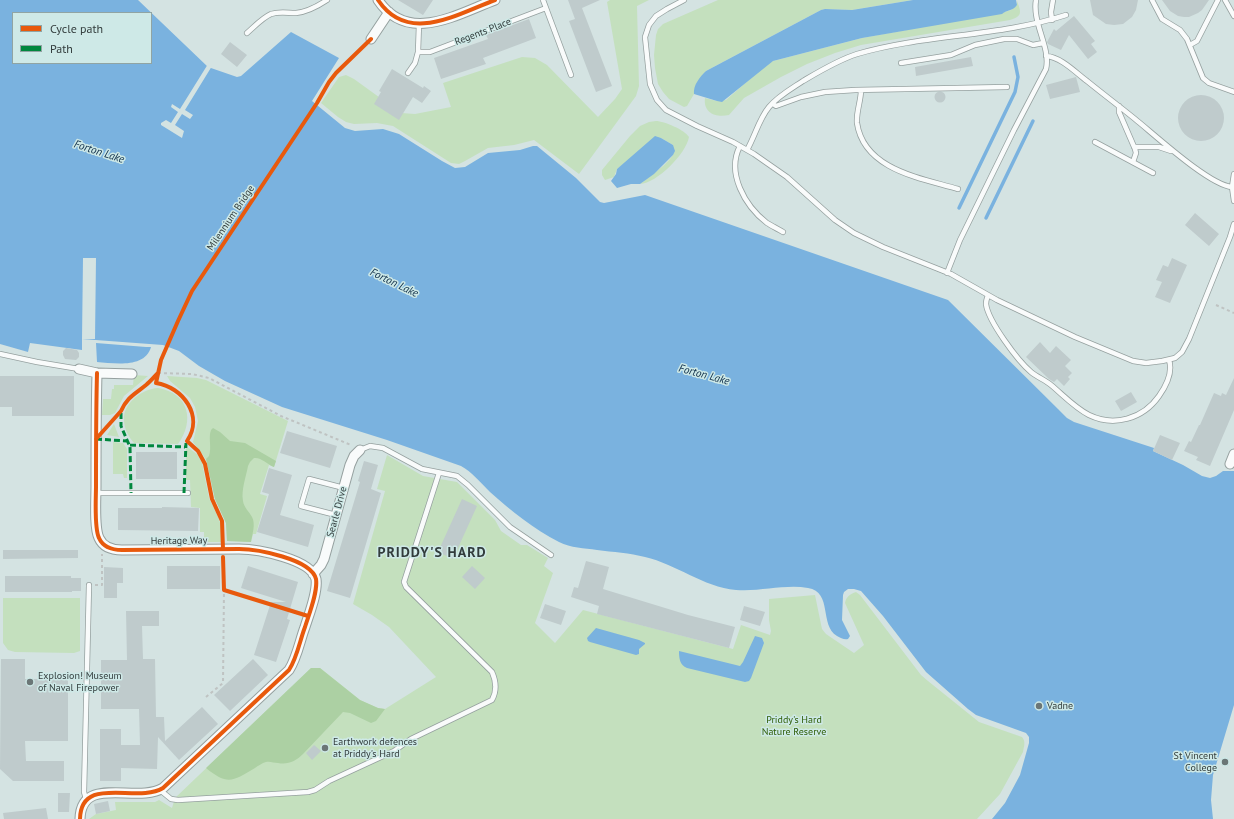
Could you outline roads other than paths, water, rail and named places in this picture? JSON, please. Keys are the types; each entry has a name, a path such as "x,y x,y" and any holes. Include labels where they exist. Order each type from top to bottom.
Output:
{"street":[{"path":"378,0 389,12 400,20 419,24 439,21 495,0"},
{"path":"371,39 389,12"},
{"path":"79,369 97,373 132,374"},
{"path":"96,493 97,373"},
{"name":"Searle Drive","path":"313,574 324,560 351,462 354,456 361,450"},
{"path":"1230,464 1234,454"},
{"name":"Heritage Way","path":"96,493 97,534 102,542 110,548 122,550 250,550 297,562 308,568 313,574"},
{"path":"80,819 81,807 86,800 92,796 102,793 148,793 160,790 290,668 315,592 316,584 313,574"}],"lane":[{"path":"247,33 270,15 280,12 295,13 306,11 327,0"},
{"path":"543,0 571,75"},
{"path":"684,0 658,14 653,19 647,30 645,44 648,75 652,92 670,113 747,150 787,177 835,220 854,234 947,273 988,295 1075,337 1133,361 1146,363 1170,360 1179,354 1187,342 1234,224"},
{"path":"947,273 960,240 1014,130 1045,72 1047,64 1046,56 1035,10 1036,0"},
{"path":"1052,20 1051,12 1053,0"},
{"path":"1152,0 1160,17 1180,30 1187,39 1205,80 1234,92"},
{"path":"1190,45 1197,41 1218,0"},
{"path":"1226,0 1234,16"},
{"name":"Regents Place","path":"418,52 430,52 546,8"},
{"path":"747,150 763,116 772,104 794,87 818,72 856,55 903,44 1038,23 1066,15"},
{"path":"408,73 415,63 418,52 419,24"},
{"path":"901,63 951,55 980,44 1004,38 1017,39 1033,45 1043,43"},
{"path":"1046,56 1055,58 1068,66 1207,177 1223,185 1232,187"},
{"path":"772,104 776,106 801,96 819,93 861,90 1007,87"},
{"path":"861,90 861,98 857,115 858,123 862,136 872,154 898,170 958,189"},
{"path":"1119,106 1119,112 1136,153 1133,162"},
{"path":"1095,142 1152,173"},
{"path":"740,146 735,168 740,188 754,209 763,219 783,232"},
{"path":"1134,147 1159,147 1178,154"},
{"path":"1234,174 1232,187 1234,201"},
{"path":"988,295 986,305 990,316 1025,366 1032,373 1048,382 1084,412 1092,416 1107,420 1122,420 1134,417 1146,410 1157,399 1165,386 1171,371 1170,360"},
{"path":"0,354 79,369"},
{"path":"361,450 370,446 382,448 391,451 416,467 457,476 462,479 510,527 551,554"},
{"path":"160,790 171,799 178,800 308,792 394,751 411,739 492,700 496,688 492,672 406,587 404,582 439,473"},
{"path":"336,515 301,506 308,479 344,488"},
{"path":"96,493 188,493"},
{"path":"86,800 84,786 89,585"}],"water":[{"name":"Forton Lake","path":"0,0 138,0 151,12 12,12 12,64 152,64 152,13 208,67 237,77 241,76 291,32 339,58 312,101 345,128 355,131 383,129 399,134 455,168 465,167 488,153 520,150 537,146 576,178 600,202 604,203 645,195 948,300 1067,418 1074,422 1154,448 1153,451 1202,476 1210,478 1223,471 1234,471 1234,705 1213,775 1211,800 1213,819 992,819 1005,803 1020,775 1029,743 1029,737 1026,733 976,715 968,709 926,672 883,616 861,591 848,589 844,592 842,620 850,636 848,639 844,639 837,636 832,631 828,624 821,596 816,591 799,587 754,590 724,588 712,585 668,565 645,557 568,546 550,537 523,519 490,492 473,474 461,466 387,440 282,407 225,381 199,366 179,351 163,345 82,339 82,350 30,343 28,352 0,344"},
{"path":"913,0 1016,0 1017,5 1002,14 862,38 773,61 722,102 694,94 696,84 706,71 821,10 852,10"},
{"path":"655,136 673,145 675,151 673,155 654,174 640,184 631,184 617,188 611,181 616,174 617,169"},
{"path":"96,343 151,347 148,354 135,362 97,362"},
{"path":"596,628 639,640 645,644 639,649 639,654 636,655 588,641 587,638"},
{"path":"755,636 762,638 764,643 749,681 745,682 687,668 680,661 679,651 740,666"}],"waterway":[{"path":"959,208 1015,92 1018,77 1014,57"},
{"path":"986,218 1033,121"}],"place":[{"name":"Explosion! Museum of Naval Firepower","path":"30,682"},
{"name":"Vadne","path":"1039,706"},
{"name":"Earthwork defences at Priddy's Hard","path":"325,748"},
{"name":"St Vincent College","path":"1225,762"}],"district":[{"name":"PRIDDY'S HARD","path":"432,553"}],"park label":[{"name":"Priddy's Hard Nature Reserve","path":"794,726"}]}
